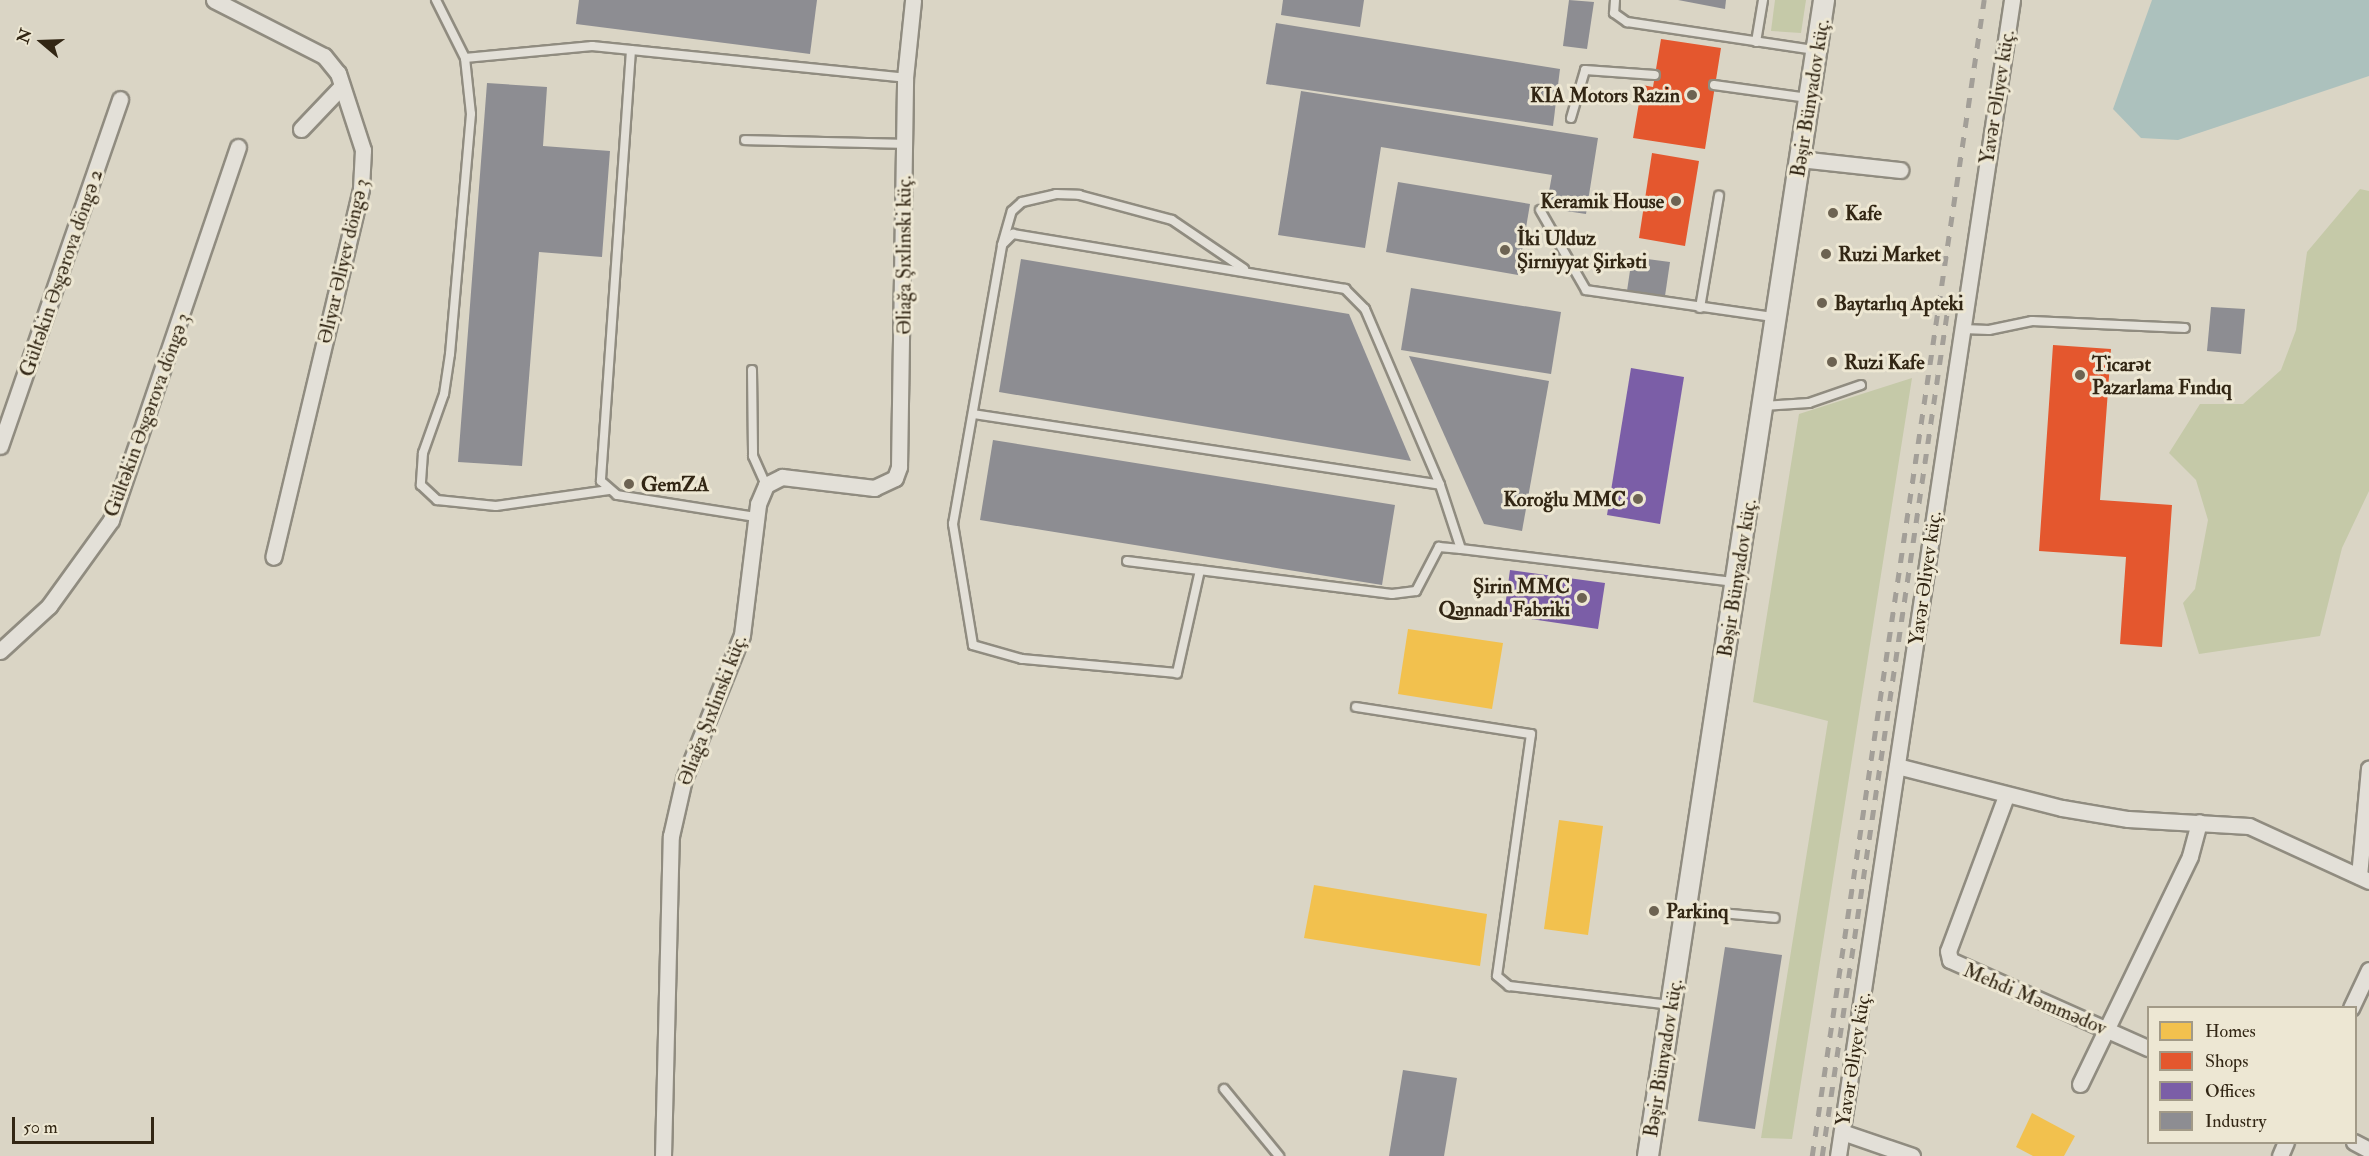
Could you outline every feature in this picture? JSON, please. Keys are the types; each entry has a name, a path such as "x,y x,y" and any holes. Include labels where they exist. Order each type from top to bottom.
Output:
{"street":[{"name":"Əliyar Əliyev döngə 3","path":"214,0 303,42 324,56 342,86 363,150 361,189 273,557"},
{"name":"Əliağa Şıxlinski küç.","path":"663,1156 671,836 684,779 742,636 756,518 766,485 794,476 873,488 895,478 899,467 905,78 913,0"},
{"name":"Bəşir Bünyadov küç.","path":"1648,1156 1824,0"},
{"name":"Yavər Əliyev küç.","path":"1838,1156 2012,0"},
{"path":"301,129 342,86"},
{"name":"Gültəkin Əsgərova döngə 2","path":"0,446 120,99"},
{"name":"Gültəkin Əsgərova döngə 3","path":"0,651 49,606 111,520 238,147"},
{"path":"1800,159 1900,170"},
{"path":"1897,766 2006,796 2128,819 2199,822 2271,832 2364,879 2369,768"},
{"name":"Mehdi Məmmədov","path":"2006,796 1948,951 1950,960 2147,1048"},
{"path":"2080,1084 2104,1028 2190,856 2199,822"},
{"path":"2352,1006 2369,970"},
{"path":"1842,1132 1912,1156"}],"lane":[{"path":"436,0 465,58 471,114 450,354 444,394 423,453 421,485 437,500 496,506 609,490 756,518"},
{"path":"1614,0 1614,13 1627,22 1817,50"},
{"path":"1756,42 1763,0"},
{"path":"465,58 549,46 631,50 905,78"},
{"path":"609,490 598,467 631,50"},
{"path":"1571,118 1585,70 1655,75"},
{"path":"1714,85 1810,98"},
{"path":"744,140 905,144"},
{"path":"1200,570 1177,673 1022,659 973,645 953,525 1002,245 1012,211 1022,202 1039,196 1079,195 1172,220 1245,270"},
{"path":"1700,308 1719,195"},
{"path":"1540,210 1586,290 1776,318"},
{"path":"1002,245 1013,234 1245,270 1345,290 1365,309 1440,485 1461,549"},
{"path":"1963,329 1989,330 2031,321 2185,328"},
{"path":"752,370 753,456 766,485"},
{"path":"1763,406 1809,403 1861,385"},
{"path":"973,414 1440,485"},
{"path":"1127,561 1392,594 1416,591 1439,547 1737,582"},
{"path":"1356,707 1531,734 1497,976 1509,986 1671,1006"},
{"path":"1686,910 1774,918"},
{"path":"1224,1089 1279,1156"}],"green space":[{"path":"1775,0 1806,0 1801,33 1771,31"},
{"path":"2360,189 2369,191 2369,491 2342,548 2320,636 2199,654 2183,603 2195,589 2208,520 2196,480 2169,453 2200,404 2243,404 2281,370 2296,330 2307,252"},
{"path":"1912,378 1792,1139 1761,1138 1828,721 1753,702 1799,414"}],"shaded area":[{"path":"2152,0 2369,0 2369,76 2178,140 2141,138 2113,109"}],"building: Homes":[{"path":"1408,629 1503,643 1492,709 1398,694"},
{"path":"1559,820 1603,826 1588,935 1544,929"},
{"path":"1314,885 1487,914 1480,966 1304,938"},
{"path":"2032,1113 2075,1136 2064,1156 2033,1156 2016,1147"}],"building: Shops":[{"path":"1661,39 1721,48 1705,149 1633,138 1642,85 1653,87"},
{"path":"1652,153 1699,161 1685,246 1639,238"},
{"path":"2053,345 2111,349 2100,500 2172,505 2162,647 2120,644 2126,557 2039,551"}],"building: Offices":[{"path":"1631,368 1684,377 1660,524 1607,515"},
{"path":"1510,570 1605,583 1598,629 1504,615"}],"building: Industry":[{"path":"579,0 817,0 810,54 576,24"},
{"path":"1283,0 1364,0 1360,27 1281,15"},
{"path":"1569,0 1594,2 1587,49 1563,46"},
{"path":"1678,0 1726,0 1725,9"},
{"path":"1276,23 1560,69 1553,126 1266,84"},
{"path":"487,83 547,87 543,146 610,151 602,257 539,252 522,466 458,462"},
{"path":"1301,91 1598,138 1586,214 1546,208 1552,175 1381,147 1365,248 1278,235"},
{"path":"1398,182 1530,204 1518,275 1386,252"},
{"path":"1632,257 1670,262 1665,296 1627,291"},
{"path":"1021,259 1349,314 1411,461 999,392"},
{"path":"1411,288 1561,312 1551,374 1401,350"},
{"path":"2211,307 2245,309 2241,354 2207,351"},
{"path":"1409,356 1549,381 1522,531 1484,524"},
{"path":"993,440 1395,505 1382,585 980,520"},
{"path":"1725,947 1782,955 1755,1129 1698,1121"},
{"path":"1403,1070 1457,1078 1444,1156 1389,1156"}],"railway":[{"path":"1812,1156 1984,0"},
{"path":"1822,1156 1947,313"}],"place":[{"name":"KIA Motors Razin","path":"1692,95"},
{"name":"Keramik House","path":"1676,201"},
{"name":"Kafe","path":"1833,213"},
{"name":"İki Ulduz Şirniyyat Şirkəti","path":"1505,250"},
{"name":"Ruzi Market","path":"1826,254"},
{"name":"Baytarlıq Apteki","path":"1822,303"},
{"name":"Ruzi Kafe","path":"1832,362"},
{"name":"Ticarət Pazarlama Fındıq","path":"2080,375"},
{"name":"GemZA","path":"629,484"},
{"name":"Koroğlu MMC","path":"1638,499"},
{"name":"Şirin MMC Qənnadı Fabriki","path":"1582,598"},
{"name":"Parkinq","path":"1654,911"}]}
